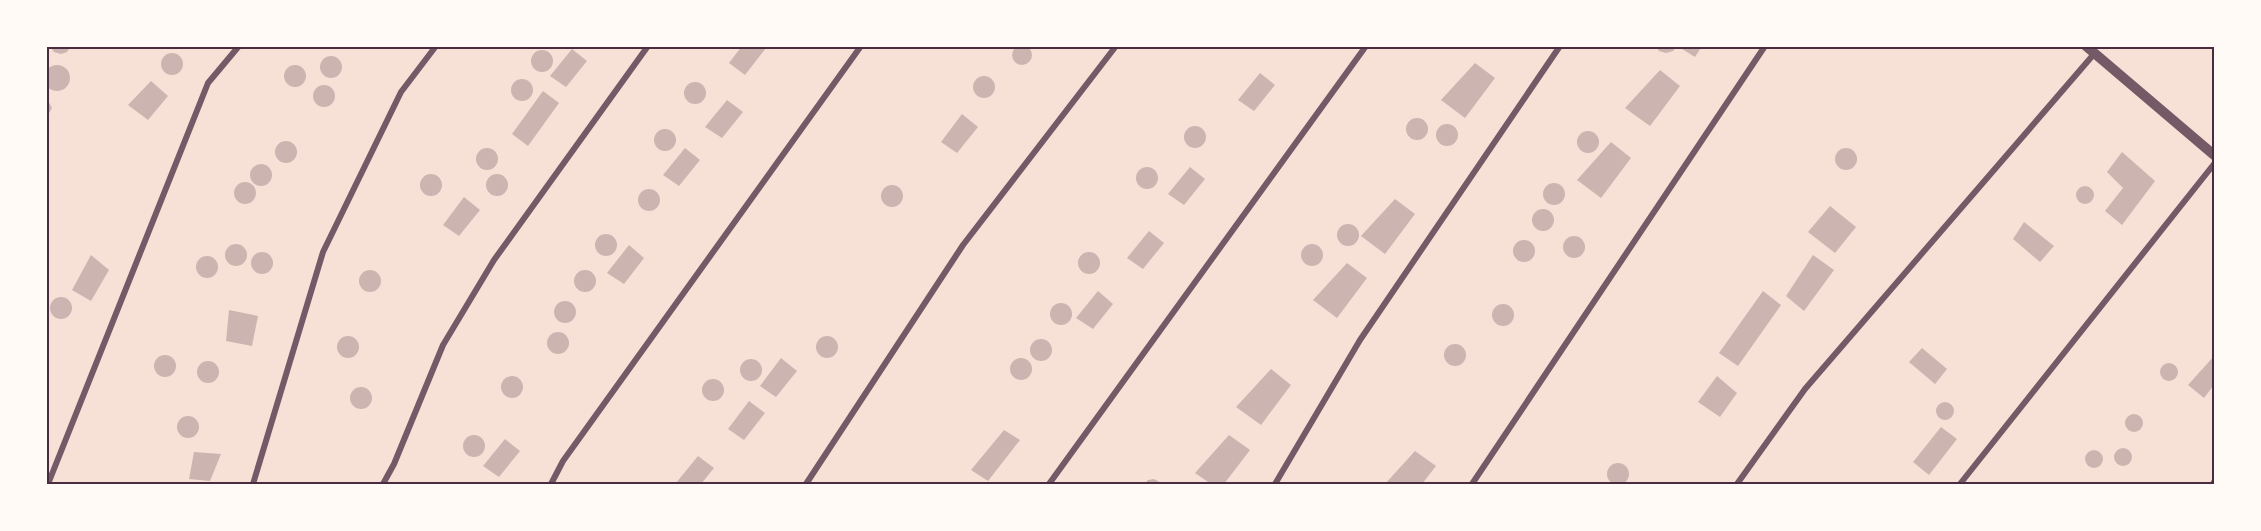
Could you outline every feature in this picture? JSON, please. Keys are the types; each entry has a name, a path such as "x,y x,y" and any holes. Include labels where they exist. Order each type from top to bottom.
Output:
{"street":[{"path":"48,484 208,83 239,46"},
{"path":"254,484 323,252 400,92 436,46"},
{"path":"383,484 394,464 443,345 494,260 648,46"},
{"path":"551,484 563,461 861,46"},
{"path":"806,484 963,245 1116,46"},
{"path":"1049,484 1366,46"},
{"path":"1275,484 1359,340 1560,46"},
{"path":"1472,484 1765,46"},
{"path":"1737,484 1805,389 2090,50 2214,155"},
{"path":"1960,484 2214,164"}],"building":[{"path":"1022,45 1029,48 1032,55 1029,62 1022,65 1015,62 1012,55 1015,48"},
{"path":"50,46 71,46 67,52 61,54 54,52"},
{"path":"742,46 766,48 745,75 729,63"},
{"path":"1656,46 1677,46 1673,51 1666,53 1659,51"},
{"path":"1684,46 1702,46 1695,57 1682,49"},
{"path":"572,49 587,61 566,87 550,76"},
{"path":"542,50 550,53 553,61 550,69 542,72 534,69 531,61 534,53"},
{"path":"172,53 180,56 183,64 180,72 172,75 164,72 161,64 164,56"},
{"path":"331,56 339,59 342,67 339,75 331,78 323,75 320,67 323,59"},
{"path":"1475,63 1495,78 1465,118 1441,100"},
{"path":"57,65 66,69 70,78 66,87 57,91 48,87 44,78 48,69"},
{"path":"295,65 303,68 306,76 303,84 295,87 287,84 284,76 287,68"},
{"path":"1660,70 1680,86 1650,126 1625,108"},
{"path":"1260,73 1275,85 1254,111 1238,100"},
{"path":"984,76 992,79 995,87 992,95 984,98 976,95 973,87 976,79"},
{"path":"522,79 530,82 533,90 530,98 522,101 514,98 511,90 514,82"},
{"path":"151,81 168,96 148,120 128,105"},
{"path":"695,82 703,85 706,93 703,101 695,104 687,101 684,93 687,85"},
{"path":"324,85 332,88 335,96 332,104 324,107 316,104 313,96 316,88"},
{"path":"543,91 559,103 528,146 512,134"},
{"path":"46,97 52,108 46,118"},
{"path":"727,100 743,112 722,138 705,127"},
{"path":"962,114 978,127 957,153 941,142"},
{"path":"1417,118 1425,121 1428,129 1425,137 1417,140 1409,137 1406,129 1409,121"},
{"path":"1447,124 1455,127 1458,135 1455,143 1447,146 1439,143 1436,135 1439,127"},
{"path":"1195,126 1203,129 1206,137 1203,145 1195,148 1187,145 1184,137 1187,129"},
{"path":"665,129 673,132 676,140 673,148 665,151 657,148 654,140 657,132"},
{"path":"1588,131 1596,134 1599,142 1596,150 1588,153 1580,150 1577,142 1580,134"},
{"path":"286,141 294,144 297,152 294,160 286,163 278,160 275,152 278,144"},
{"path":"1611,142 1631,158 1601,198 1577,180"},
{"path":"487,148 495,151 498,159 495,167 487,170 479,167 476,159 479,151"},
{"path":"685,148 700,160 679,186 663,175"},
{"path":"1846,148 1854,151 1857,159 1854,167 1846,170 1838,167 1835,159 1838,151"},
{"path":"2122,152 2155,181 2122,225 2105,211 2123,188 2107,172"},
{"path":"261,164 269,167 272,175 269,183 261,186 253,183 250,175 253,167"},
{"path":"1147,167 1155,170 1158,178 1155,186 1147,189 1139,186 1136,178 1139,170"},
{"path":"1190,167 1205,179 1184,205 1168,194"},
{"path":"431,174 439,177 442,185 439,193 431,196 423,193 420,185 423,177"},
{"path":"497,174 505,177 508,185 505,193 497,196 489,193 486,185 489,177"},
{"path":"245,182 253,185 256,193 253,201 245,204 237,201 234,193 237,185"},
{"path":"1554,183 1562,186 1565,194 1562,202 1554,205 1546,202 1543,194 1546,186"},
{"path":"892,185 900,188 903,196 900,204 892,207 884,204 881,196 884,188"},
{"path":"2081,186 2089,186 2094,191 2092,202 2081,204 2076,199 2076,191"},
{"path":"649,189 657,192 660,200 657,208 649,211 641,208 638,200 641,192"},
{"path":"464,197 480,210 459,236 443,225"},
{"path":"1395,199 1415,214 1385,254 1361,236"},
{"path":"1830,206 1856,227 1835,253 1808,232"},
{"path":"1543,209 1551,212 1554,220 1551,228 1543,231 1535,228 1532,220 1535,212"},
{"path":"2024,222 2054,246 2040,262 2013,239"},
{"path":"1348,224 1356,227 1359,235 1356,243 1348,246 1340,243 1337,235 1340,227"},
{"path":"1149,231 1164,243 1143,269 1127,258"},
{"path":"606,234 614,237 617,245 614,253 606,256 598,253 595,245 598,237"},
{"path":"1574,236 1582,239 1585,247 1582,255 1574,258 1566,255 1563,247 1566,239"},
{"path":"1524,240 1532,243 1535,251 1532,259 1524,262 1516,259 1513,251 1516,243"},
{"path":"236,244 244,247 247,255 244,263 236,266 228,263 225,255 228,247"},
{"path":"1312,244 1320,247 1323,255 1320,263 1312,266 1304,263 1301,255 1304,247"},
{"path":"629,245 644,258 624,284 607,273"},
{"path":"262,252 270,255 273,263 270,271 262,274 254,271 251,263 254,255"},
{"path":"1089,252 1097,255 1100,263 1097,271 1089,274 1081,271 1078,263 1081,255"},
{"path":"91,255 109,270 91,301 72,290"},
{"path":"1813,255 1834,270 1804,311 1786,296"},
{"path":"207,256 215,259 218,267 215,275 207,278 199,275 196,267 199,259"},
{"path":"1347,263 1367,278 1337,318 1313,300"},
{"path":"370,270 378,273 381,281 378,289 370,292 362,289 359,281 362,273"},
{"path":"585,270 593,273 596,281 593,289 585,292 577,289 574,281 577,273"},
{"path":"1098,291 1113,304 1093,329 1076,318"},
{"path":"1763,291 1781,305 1738,366 1719,353"},
{"path":"61,297 69,300 72,308 69,316 61,319 53,316 50,308 53,300"},
{"path":"565,301 573,304 576,312 573,320 565,323 557,320 554,312 557,304"},
{"path":"1061,303 1069,306 1072,314 1069,322 1061,325 1053,322 1050,314 1053,306"},
{"path":"1503,304 1511,307 1514,315 1511,323 1503,326 1495,323 1492,315 1495,307"},
{"path":"229,310 258,316 252,346 226,341"},
{"path":"558,332 566,335 569,343 566,351 558,354 550,351 547,343 550,335"},
{"path":"348,336 356,339 359,347 356,355 348,358 340,355 337,347 340,339"},
{"path":"827,336 835,339 838,347 835,355 827,358 819,355 816,347 819,339"},
{"path":"1041,339 1049,342 1052,350 1049,358 1041,361 1033,358 1030,350 1033,342"},
{"path":"1455,344 1463,347 1466,355 1463,363 1455,366 1447,363 1444,355 1447,347"},
{"path":"1922,348 1947,369 1935,384 1909,362"},
{"path":"165,355 173,358 176,366 173,374 165,377 157,374 154,366 157,358"},
{"path":"2214,356 2214,385 2204,398 2188,385"},
{"path":"781,358 797,371 776,397 760,386"},
{"path":"1021,358 1029,361 1032,369 1029,377 1021,380 1013,377 1010,369 1013,361"},
{"path":"751,359 759,362 762,370 759,378 751,381 743,378 740,370 743,362"},
{"path":"208,361 216,364 219,372 216,380 208,383 200,380 197,372 200,364"},
{"path":"2165,363 2173,363 2178,368 2176,379 2165,381 2160,376 2160,368"},
{"path":"1271,369 1291,385 1261,425 1236,407"},
{"path":"512,376 520,379 523,387 520,395 512,398 504,395 501,387 504,379"},
{"path":"1717,376 1737,393 1720,417 1698,402"},
{"path":"713,379 721,382 724,390 721,398 713,401 705,398 702,390 705,382"},
{"path":"361,387 369,390 372,398 369,406 361,409 353,406 350,398 353,390"},
{"path":"749,401 765,413 744,440 728,429"},
{"path":"1945,402 1951,405 1954,411 1951,417 1945,420 1939,417 1936,411 1939,405"},
{"path":"2130,414 2138,414 2143,419 2141,430 2130,432 2125,427 2125,419"},
{"path":"188,416 196,419 199,427 196,435 188,438 180,435 177,427 180,419"},
{"path":"1941,427 1957,439 1929,475 1913,462"},
{"path":"1004,430 1020,440 988,481 971,470"},
{"path":"474,435 482,438 485,446 482,454 474,457 466,454 463,446 466,438"},
{"path":"1229,435 1250,450 1224,484 1211,484 1195,473"},
{"path":"505,439 520,451 499,477 483,466"},
{"path":"2123,448 2129,451 2132,457 2129,463 2123,466 2117,463 2114,457 2117,451"},
{"path":"2094,450 2100,453 2103,459 2100,465 2094,468 2088,465 2085,459 2088,453"},
{"path":"1415,451 1436,466 1422,484 1385,484"},
{"path":"194,452 221,454 210,481 189,479"},
{"path":"698,456 714,468 701,484 676,483"},
{"path":"1618,463 1626,466 1629,474 1626,482 1618,485 1610,482 1607,474 1610,466"},
{"path":"1154,479 1163,484 1144,484 1148,480"}]}
